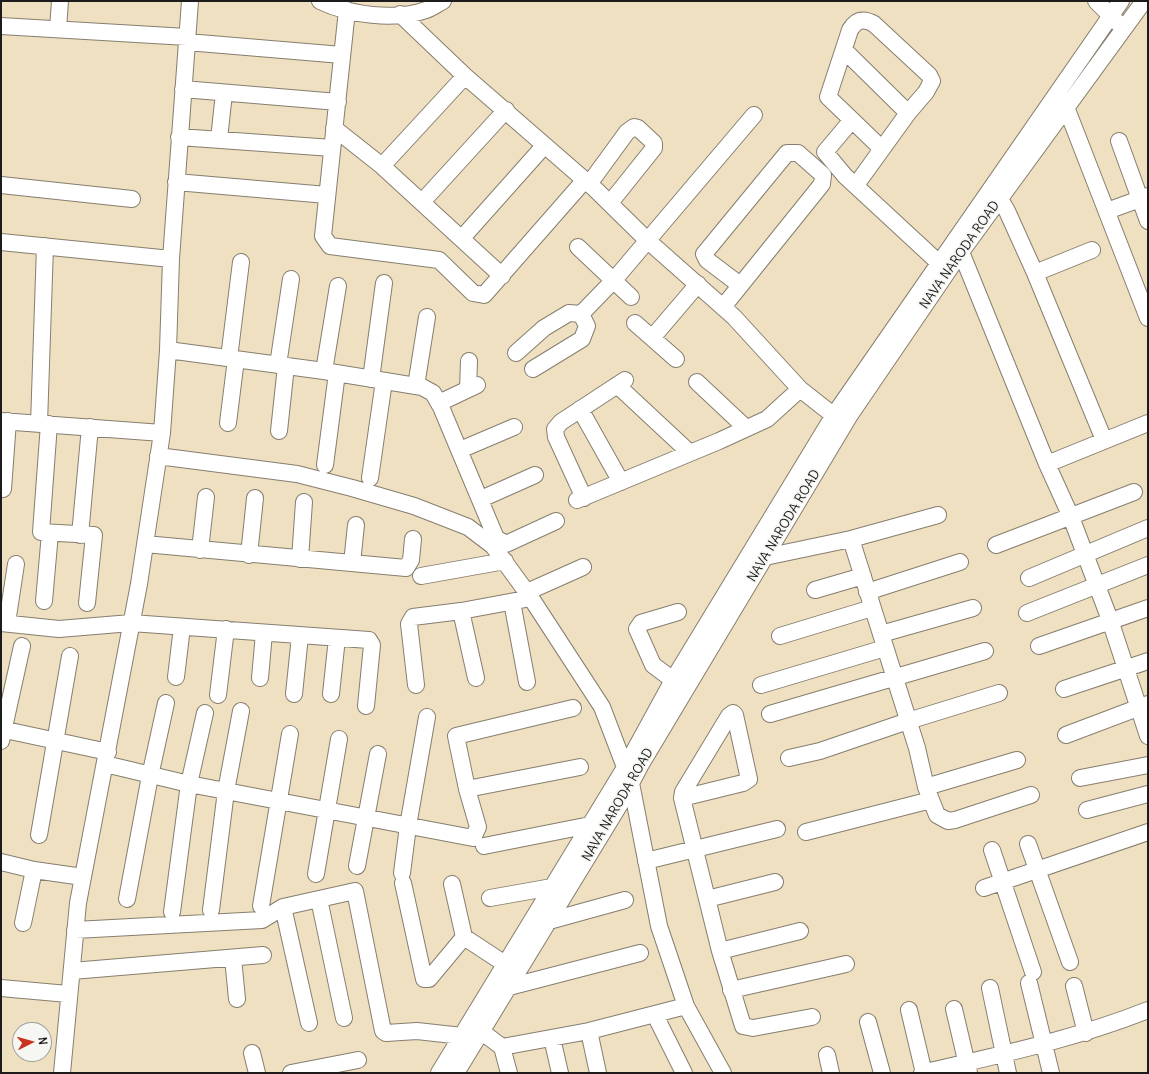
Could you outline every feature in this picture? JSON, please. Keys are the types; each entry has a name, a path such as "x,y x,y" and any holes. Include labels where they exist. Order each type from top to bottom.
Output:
{"street":[{"path":"58,30 60,1"},
{"path":"62,1073 68,994 83,877 132,623 162,433 168,350 171,259 190,1"},
{"path":"320,1 334,8 386,16 426,10 443,1"},
{"path":"1096,1 1124,28"},
{"name":"NAVA NARODA ROAD","path":"839,420 1121,1"},
{"name":"NAVA NARODA ROAD","path":"456,1073 620,804 765,557 839,420 938,263 956,248 1000,199 1144,1"},
{"path":"347,10 324,236 330,246 439,260 473,293 484,295 587,182 627,132 631,128 638,128 654,143 653,152 610,203"},
{"path":"400,14 465,76 506,110 544,146 587,182 647,240 723,307 800,389 839,420 672,680 626,766 439,1073"},
{"path":"856,185 882,149 908,113 930,87 932,81 929,75 868,20 861,20 854,23 850,30 828,97 882,149"},
{"path":"1,26 187,39 342,55"},
{"path":"844,50 908,113"},
{"path":"382,166 465,76"},
{"path":"183,89 338,102"},
{"path":"219,139 224,93"},
{"path":"1066,107 1148,318"},
{"path":"422,202 506,110"},
{"path":"581,314 614,280 754,115"},
{"path":"852,120 824,152 845,176 938,263"},
{"path":"334,128 382,166 502,276"},
{"path":"179,137 332,148"},
{"path":"1119,141 1144,197 1148,221"},
{"path":"462,238 544,146"},
{"path":"723,307 822,184 823,175 798,153 787,153 704,254 708,260 740,285"},
{"path":"176,182 327,195"},
{"path":"1,185 132,199"},
{"path":"1107,211 1144,197"},
{"path":"1000,199 1035,273 1104,440"},
{"path":"1,242 171,259"},
{"path":"45,246 44,424 41,532 94,535 87,603"},
{"path":"578,247 631,297"},
{"path":"956,248 1047,464 1071,517 1110,620 1126,669 1143,706 1148,736"},
{"path":"1035,273 1092,250"},
{"path":"228,423 232,359 242,262"},
{"path":"279,431 282,365 291,280"},
{"path":"370,478 384,283"},
{"path":"652,338 698,284"},
{"path":"325,465 330,372 338,286"},
{"path":"516,353 544,328 569,313 581,314"},
{"path":"533,369 582,340 587,326 581,314"},
{"path":"416,386 427,317"},
{"path":"635,323 676,359"},
{"path":"168,350 330,372 416,386 433,393 460,450 496,538 506,544 556,521"},
{"path":"439,403 472,387 469,361"},
{"path":"696,382 746,428"},
{"path":"690,453 620,383 557,425 555,433 580,499 690,453 767,419 800,389"},
{"path":"580,409 621,482"},
{"path":"3,489 4,421 162,433"},
{"path":"1047,464 1148,423"},
{"path":"80,535 90,427"},
{"path":"460,450 514,427"},
{"path":"158,456 297,474 352,488 414,506 468,527 493,546 529,595 602,707 626,766 631,783 659,926 686,1006 723,1073"},
{"path":"481,499 535,475"},
{"path":"996,545 1134,492"},
{"path":"200,550 206,497"},
{"path":"249,555 255,498"},
{"path":"300,559 304,502"},
{"path":"765,557 852,539 938,515"},
{"path":"352,563 356,525"},
{"path":"1029,578 1148,528"},
{"path":"44,601 50,533"},
{"path":"145,544 249,555 406,568 410,560 413,539"},
{"path":"852,539 867,592 937,815 948,821 955,820 1031,795"},
{"path":"421,576 505,561"},
{"path":"867,592 960,562"},
{"path":"16,564 4,623 59,629 132,623 369,640 372,643 366,706"},
{"path":"1027,613 1148,565"},
{"path":"416,685 409,624 413,617 461,611 512,602 529,595 583,567"},
{"path":"815,590 863,576"},
{"path":"512,602 526,682"},
{"path":"780,636 872,608"},
{"path":"761,685 973,608"},
{"path":"1039,646 1148,608"},
{"path":"461,611 476,678"},
{"path":"672,680 652,665 637,629 641,624 678,612"},
{"path":"176,677 182,627"},
{"path":"218,695 226,629"},
{"path":"260,678 264,633"},
{"path":"294,694 300,636"},
{"path":"331,694 337,638"},
{"path":"22,646 2,733 55,741 106,758 150,776 473,838 478,827 467,789 456,736 573,708"},
{"path":"770,714 985,650"},
{"path":"39,835 70,656"},
{"path":"1064,689 1148,661"},
{"path":"789,758 820,751 999,692"},
{"path":"127,899 150,776 166,702"},
{"path":"1066,734 1143,706"},
{"path":"211,910 226,791 241,711"},
{"path":"172,912 189,784 205,713"},
{"path":"682,798 743,783 749,779 735,715 733,713 729,716 683,792 682,798 720,951 742,1023 747,1028 812,1018"},
{"path":"427,717 408,826 403,878 424,979 429,979 464,937"},
{"path":"261,906 290,734"},
{"path":"316,874 326,810 340,740"},
{"path":"357,866 378,754"},
{"path":"806,832 929,793 1017,760"},
{"path":"1080,778 1148,765"},
{"path":"467,789 580,767"},
{"path":"1087,810 1148,794"},
{"path":"484,846 590,825"},
{"path":"646,861 777,829"},
{"path":"984,888 1148,832"},
{"path":"1028,844 1070,962"},
{"path":"992,850 1031,978 1051,1073"},
{"path":"1,862 34,870 83,877"},
{"path":"23,923 34,870"},
{"path":"707,899 775,882"},
{"path":"452,884 464,937 506,964"},
{"path":"490,898 552,887"},
{"path":"75,930 262,920 283,907 356,892 383,1031 391,1033 417,1031 462,1036"},
{"path":"320,899 344,1018"},
{"path":"549,921 626,900"},
{"path":"283,907 309,1023"},
{"path":"720,951 800,931"},
{"path":"509,987 640,953"},
{"path":"72,971 263,955"},
{"path":"232,958 237,999"},
{"path":"731,990 846,964"},
{"path":"1074,986 1086,1033"},
{"path":"1,988 68,994"},
{"path":"990,988 1008,1073"},
{"path":"502,1048 589,1031 686,1006"},
{"path":"954,1009 968,1068"},
{"path":"909,1010 924,1073 968,1068 1004,1054 1086,1033 1148,1010"},
{"path":"655,1015 684,1073"},
{"path":"868,1022 882,1073"},
{"path":"589,1031 598,1073"},
{"path":"482,1032 502,1048 509,1073"},
{"path":"552,1038 560,1073"},
{"path":"252,1054 257,1073"},
{"path":"827,1055 831,1073"},
{"path":"291,1073 358,1060"}]}
